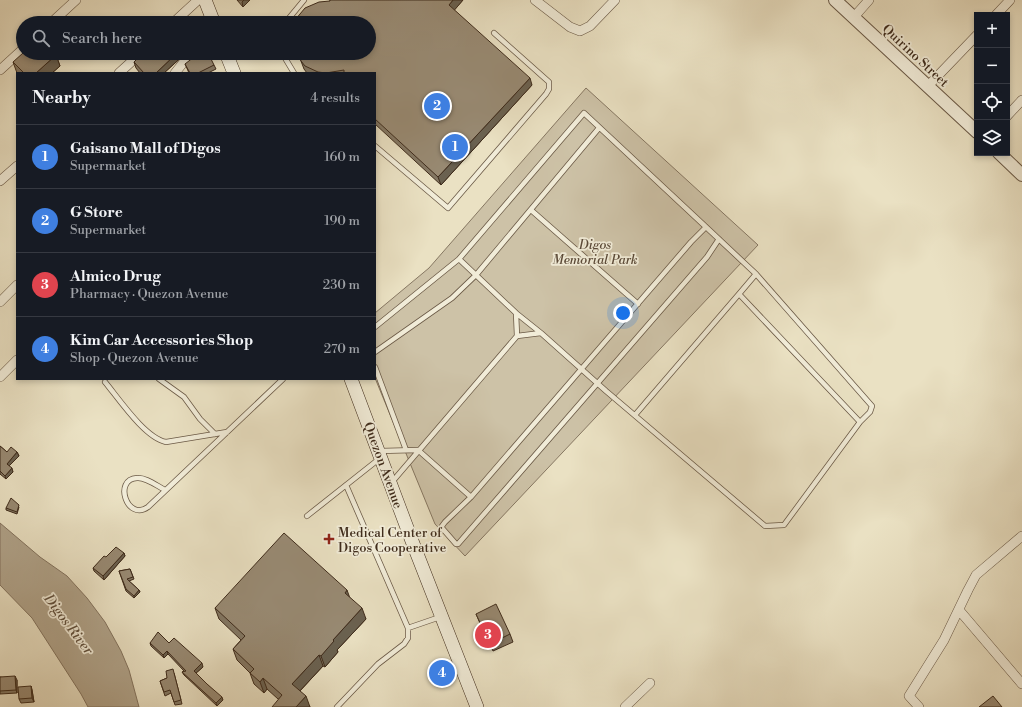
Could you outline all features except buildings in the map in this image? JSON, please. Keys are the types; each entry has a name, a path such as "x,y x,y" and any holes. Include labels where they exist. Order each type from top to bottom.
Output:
{"main road":[{"path":"205,0 211,16"},
{"path":"229,60 234,72"},
{"name":"Quezon Avenue","path":"352,380 441,617 477,707"}],"street":[{"path":"59,16 76,0"},
{"path":"181,16 198,0"},
{"path":"535,0 576,31 580,31 590,26 615,0"},
{"name":"Quirino Street","path":"835,0 974,129"},
{"path":"854,17 869,0"},
{"path":"999,12 1010,0"},
{"path":"928,86 974,38"},
{"path":"0,70 16,55"},
{"path":"120,72 133,60"},
{"path":"176,72 187,60"},
{"path":"1010,113 1022,100"},
{"path":"1002,156 1022,175"},
{"path":"0,181 16,167"},
{"path":"0,302 16,287"},
{"path":"0,377 16,361"},
{"path":"919,707 909,696 944,640 976,575 1022,536"},
{"path":"959,610 1022,684"},
{"path":"625,707 650,683"}],"lane":[{"path":"290,16 304,0"},
{"path":"376,147 448,208 549,89 549,82 494,33"},
{"path":"286,60 293,72"},
{"path":"376,326 459,259 584,114 756,274 872,406 870,412 860,422 784,525 765,526 516,313 459,259"},
{"path":"376,351 452,298 476,275 599,128"},
{"path":"530,210 638,304"},
{"path":"706,227 691,242 471,497 442,526 442,528 456,544 464,538 707,257 719,239"},
{"path":"635,415 756,274"},
{"path":"739,294 860,422"},
{"path":"516,313 517,336"},
{"path":"391,483 517,336 541,333"},
{"path":"376,369 406,450"},
{"path":"160,380 184,397 200,419 215,434"},
{"path":"165,490 142,478 136,478 128,482 124,490 124,495 129,505 135,509 144,510 282,380"},
{"path":"105,382 143,428 159,441 166,442 227,432"},
{"path":"307,516 346,485 380,454 406,450 418,450 471,497"},
{"path":"337,707 378,664 404,644 408,638 408,628 346,485"},
{"path":"408,628 441,617"}],"green space":[{"name":"Digos Memorial Park","path":"586,88 758,245 465,556 435,524 376,380 376,312 429,268"}],"water":[{"name":"Digos River","path":"0,523 40,557 67,576 87,598 105,622 121,651 129,670 139,707 88,707 32,618 0,585"}],"place":[{"name":"G Store","path":"437,106"},
{"name":"Gaisano Mall of Digos","path":"455,147"},
{"name":"Medical Center of Digos Cooperative","path":"329,539"},
{"name":"Almico Drug","path":"488,635"},
{"name":"Kim Car Accessories Shop","path":"442,673"}]}
